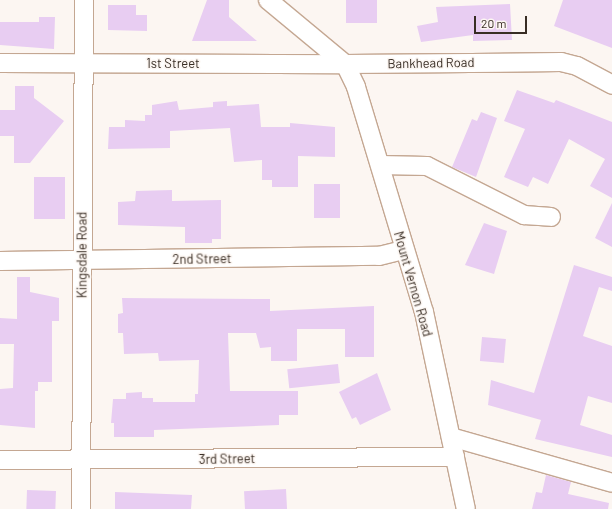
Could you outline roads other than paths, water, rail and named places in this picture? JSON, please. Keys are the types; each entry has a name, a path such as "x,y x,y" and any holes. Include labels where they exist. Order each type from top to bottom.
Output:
{"street":[{"name":"Kingsdale Road","path":"81,509 80,460 84,0"},
{"path":"268,0 345,64"},
{"name":"1st Street","path":"0,63 83,62 345,64"},
{"name":"Bankhead Road","path":"345,64 561,62 577,66 612,85"},
{"name":"Mount Vernon Road","path":"345,64 380,165 403,250 424,312 466,509"},
{"path":"380,165 427,166 524,215 551,217"},
{"name":"2nd Street","path":"0,261 379,256 403,250"},
{"path":"451,437 612,483"},
{"name":"3rd Street","path":"0,460 455,457"}]}
